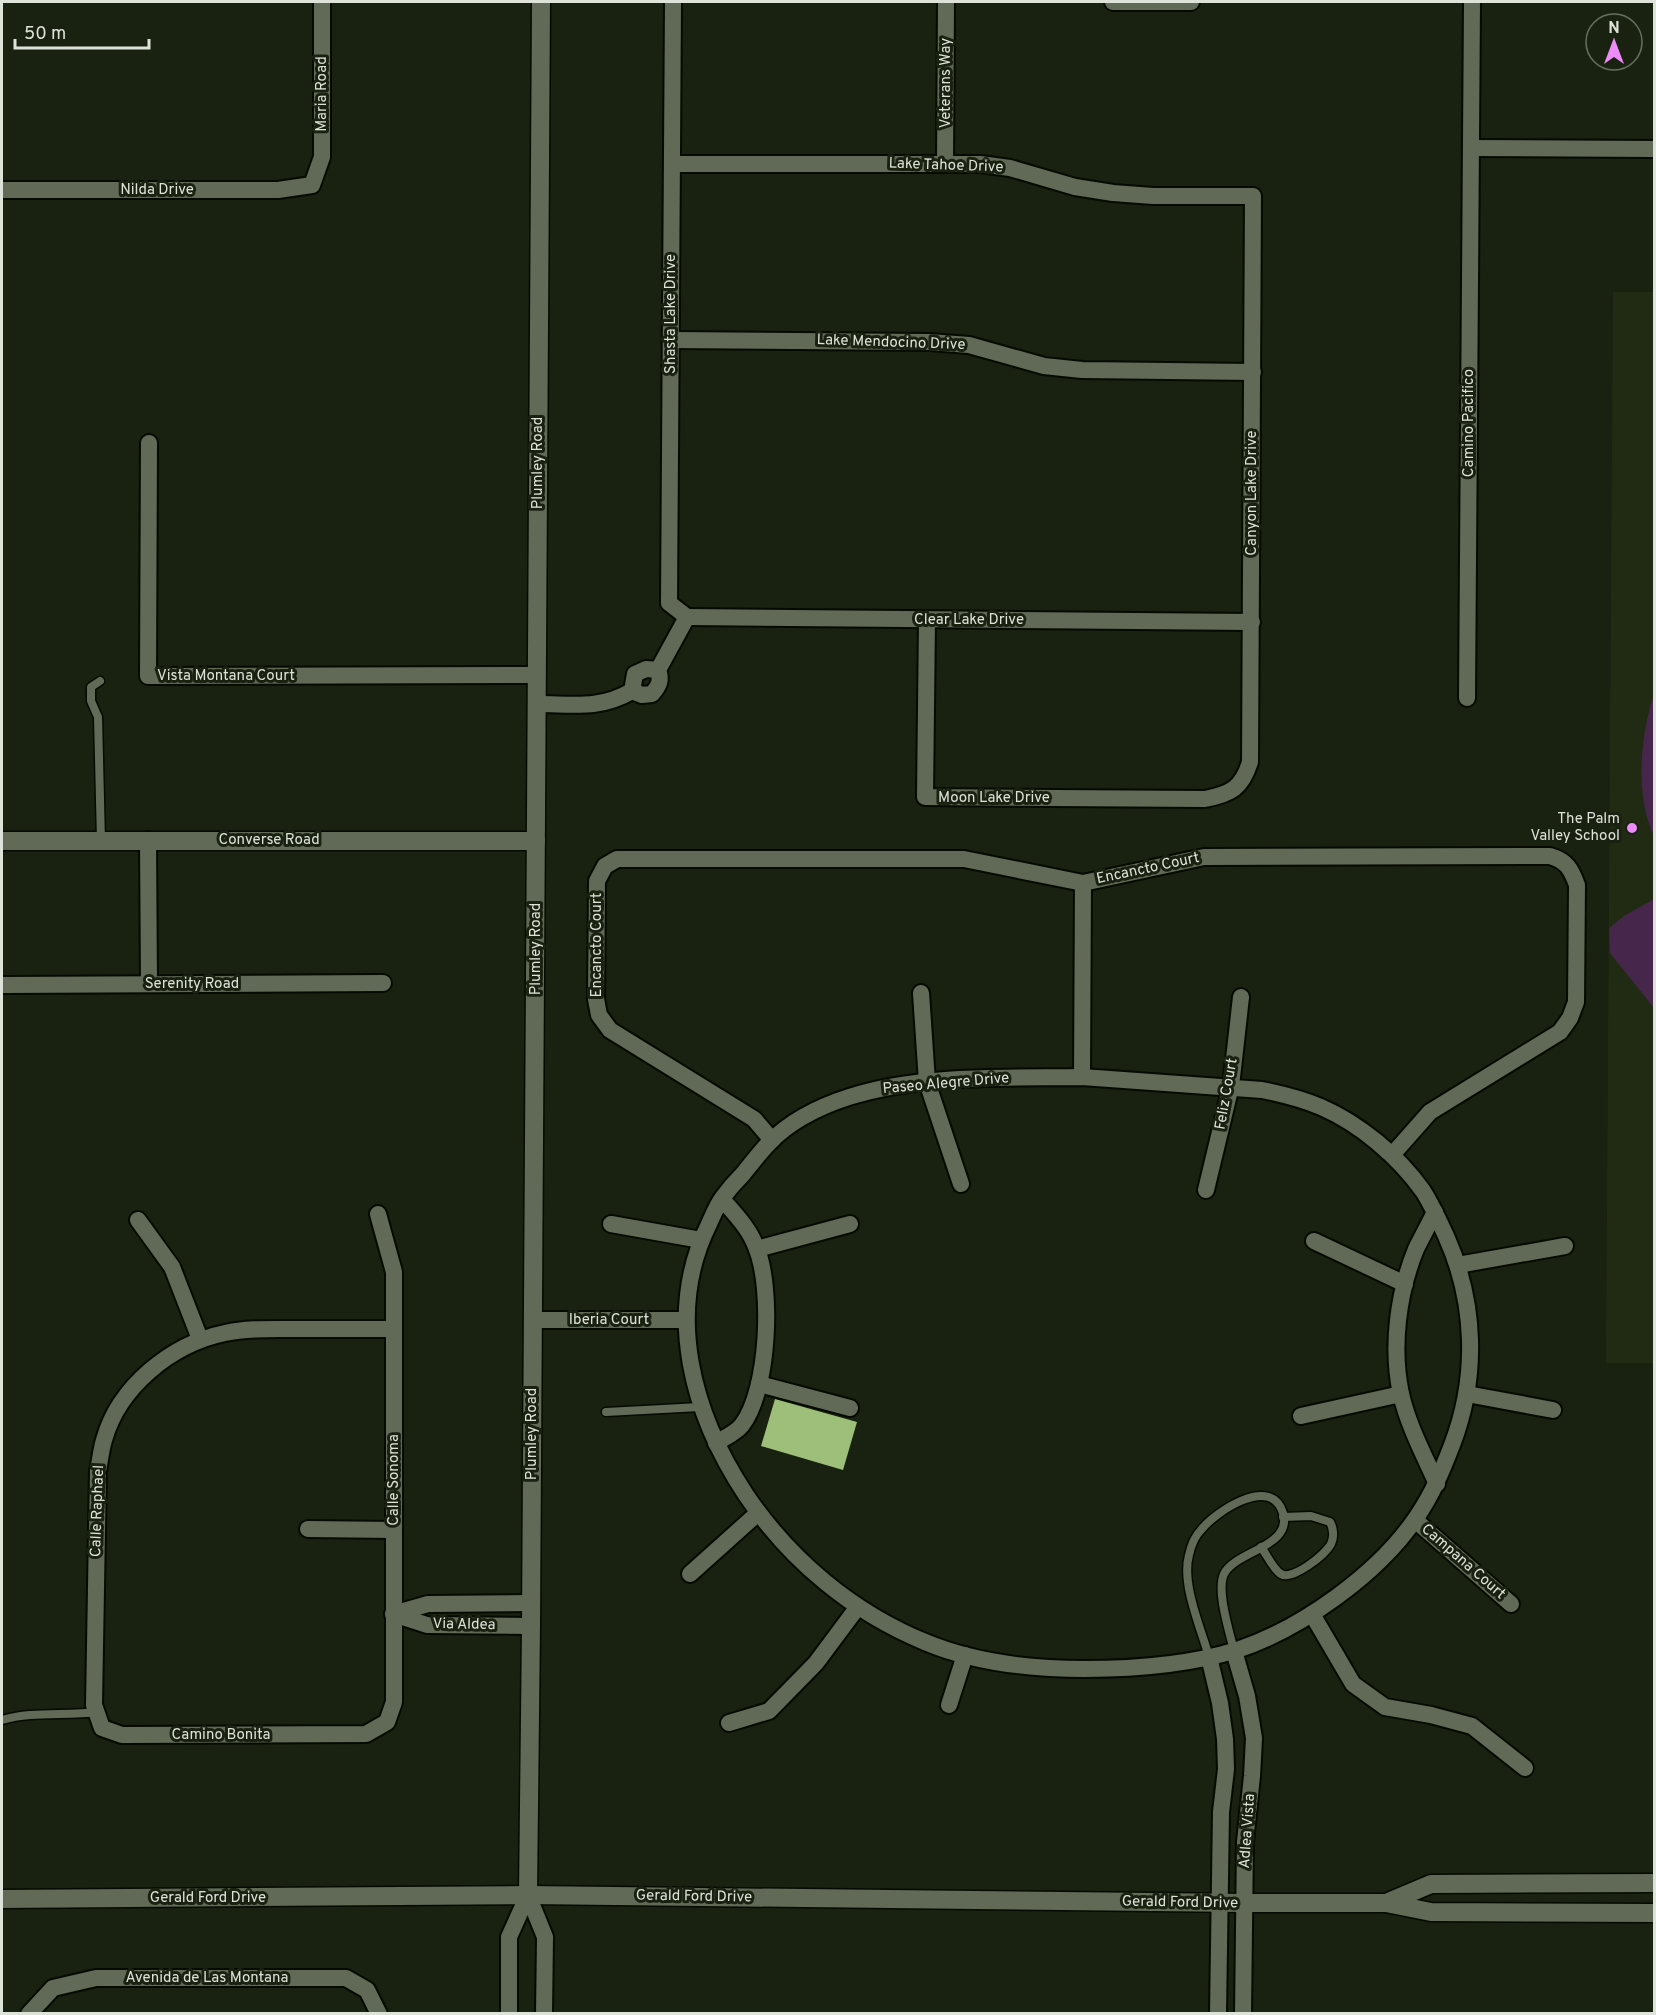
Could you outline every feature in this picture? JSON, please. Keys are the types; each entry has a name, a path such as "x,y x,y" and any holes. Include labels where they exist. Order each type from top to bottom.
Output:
{"street":[{"name":"Maria Road","path":"312,185 322,157 322,2"},
{"name":"Plumley Road","path":"528,1896 541,2"},
{"name":"Shasta Lake Drive","path":"673,2 669,603 687,617"},
{"name":"Veterans Way","path":"945,164 946,2"},
{"path":"1113,2 1191,2"},
{"name":"Camino Pacifico","path":"1467,699 1472,2"},
{"path":"1471,148 1654,149"},
{"name":"Lake Tahoe Drive","path":"672,164 980,164 1011,168 1075,187 1113,193 1153,196 1253,196"},
{"name":"Nilda Drive","path":"2,190 278,190 312,185"},
{"name":"Canyon Lake Drive","path":"1238,786 1246,775 1250,762 1253,196"},
{"name":"Lake Mendocino Drive","path":"670,340 929,342 969,345 1044,366 1082,370 1252,372"},
{"name":"Vista Montana Court","path":"149,443 148,676 537,675"},
{"path":"537,704 600,704 632,691 642,695 652,694 661,677 658,670 687,617"},
{"name":"Clear Lake Drive","path":"687,617 1252,622"},
{"name":"Moon Lake Drive","path":"927,619 925,797 1205,799 1224,795 1238,786"},
{"path":"148,840 149,984"},
{"name":"Converse Road","path":"2,841 536,841"},
{"name":"Encancto Court","path":"772,1140 754,1119 610,1030 599,1015 596,999 597,881 605,866 617,859 964,858 1083,883 1203,857 1550,856 1562,860 1572,869 1577,885 1575,1002 1570,1018 1560,1032 1430,1112 1392,1155"},
{"path":"1082,1077 1083,883"},
{"name":"Serenity Road","path":"2,985 383,982"},
{"path":"921,993 927,1082 961,1185"},
{"name":"Feliz Court","path":"1206,1190 1231,1086 1241,997"},
{"name":"Paseo Alegre Drive","path":"1082,1077 1262,1090 1291,1096 1322,1107 1354,1124 1392,1155 1422,1189 1435,1212 1458,1265 1466,1297 1471,1369 1459,1427 1437,1484 1415,1520 1391,1550 1362,1576 1312,1614 1234,1651 1164,1665 1114,1669 1056,1669 1007,1664 965,1655 926,1643 857,1608 815,1574 782,1541 758,1513 734,1477 700,1407 688,1358 686,1320 689,1281 701,1240 722,1199 772,1140 795,1122 848,1097 888,1086 927,1082 1082,1077"},
{"path":"716,1443 741,1426 753,1405 765,1347 766,1315 764,1280 757,1249 747,1228 722,1199"},
{"path":"1435,1212 1416,1250 1405,1284 1397,1326 1397,1361 1401,1394 1409,1419 1437,1484"},
{"name":"Calle Sonoma","path":"366,1734 387,1722 394,1702 394,1272 378,1214"},
{"path":"138,1220 172,1268 200,1339"},
{"path":"611,1224 701,1240"},
{"path":"757,1249 850,1224"},
{"path":"1314,1241 1405,1284"},
{"path":"1458,1265 1565,1246"},
{"name":"Iberia Court","path":"533,1320 686,1320"},
{"name":"Calle Raphael","path":"95,1709 98,1471 105,1438 116,1412 137,1383 165,1358 200,1339 226,1332 257,1329 394,1329"},
{"path":"759,1384 850,1408"},
{"path":"1301,1416 1401,1394"},
{"path":"1467,1394 1553,1410"},
{"path":"690,1574 758,1513"},
{"name":"Campana Court","path":"1415,1520 1511,1604"},
{"path":"308,1529 394,1530"},
{"name":"Via Aldea","path":"393,1614 428,1604 531,1603"},
{"path":"729,1723 769,1711 816,1663 857,1608"},
{"name":"Via Aldea","path":"393,1614 428,1625 531,1626"},
{"path":"1312,1614 1353,1684 1361,1690 1385,1707 1431,1715 1472,1726 1525,1768"},
{"name":"Adlea Vista","path":"1234,1651 1248,1703 1254,1738 1245,1842 1243,2013"},
{"path":"949,1705 965,1655"},
{"name":"Adlea Vista","path":"1209,1657 1220,1703 1226,1769 1221,1812 1218,2013"},
{"name":"Camino Bonita","path":"95,1709 102,1728 122,1735 366,1734"},
{"name":"Gerald Ford Drive","path":"1386,1903 1431,1884 1654,1883"},
{"path":"509,2013 509,1937 528,1896"},
{"path":"528,1896 545,1937 544,2013"},
{"name":"Gerald Ford Drive","path":"2,1899 528,1896 1244,1904 1386,1903 1431,1912 1654,1913"},
{"name":"Avenida de Las Montana","path":"29,2013 53,1989 96,1978 346,1978 367,1990 379,2013"}],"lane":[{"path":"100,681 91,687 91,700 98,717 101,840"},
{"path":"606,1412 700,1407"},
{"path":"1209,1657 1186,1571 1193,1543 1212,1518 1248,1497 1261,1495 1278,1503 1283,1517 1281,1531 1276,1538 1231,1566 1224,1573 1223,1599 1234,1651"},
{"path":"1261,1547 1280,1573 1288,1575 1294,1574 1320,1557 1330,1545 1333,1536 1330,1522 1311,1516 1283,1517"},
{"path":"2,1720 17,1715 72,1715 95,1709"}],"shaded area":[{"name":"The Palm Valley School","path":"1613,292 1654,292 1654,1363 1606,1363"},
{"path":"1654,694 1654,836 1644,803 1642,766 1645,728"},
{"path":"1654,899 1654,1008 1610,953 1609,928 1624,916"}],"building":[{"path":"775,1399 857,1422 843,1470 761,1446"}],"place":[{"name":"The Palm Valley School","path":"1632,828"}]}
